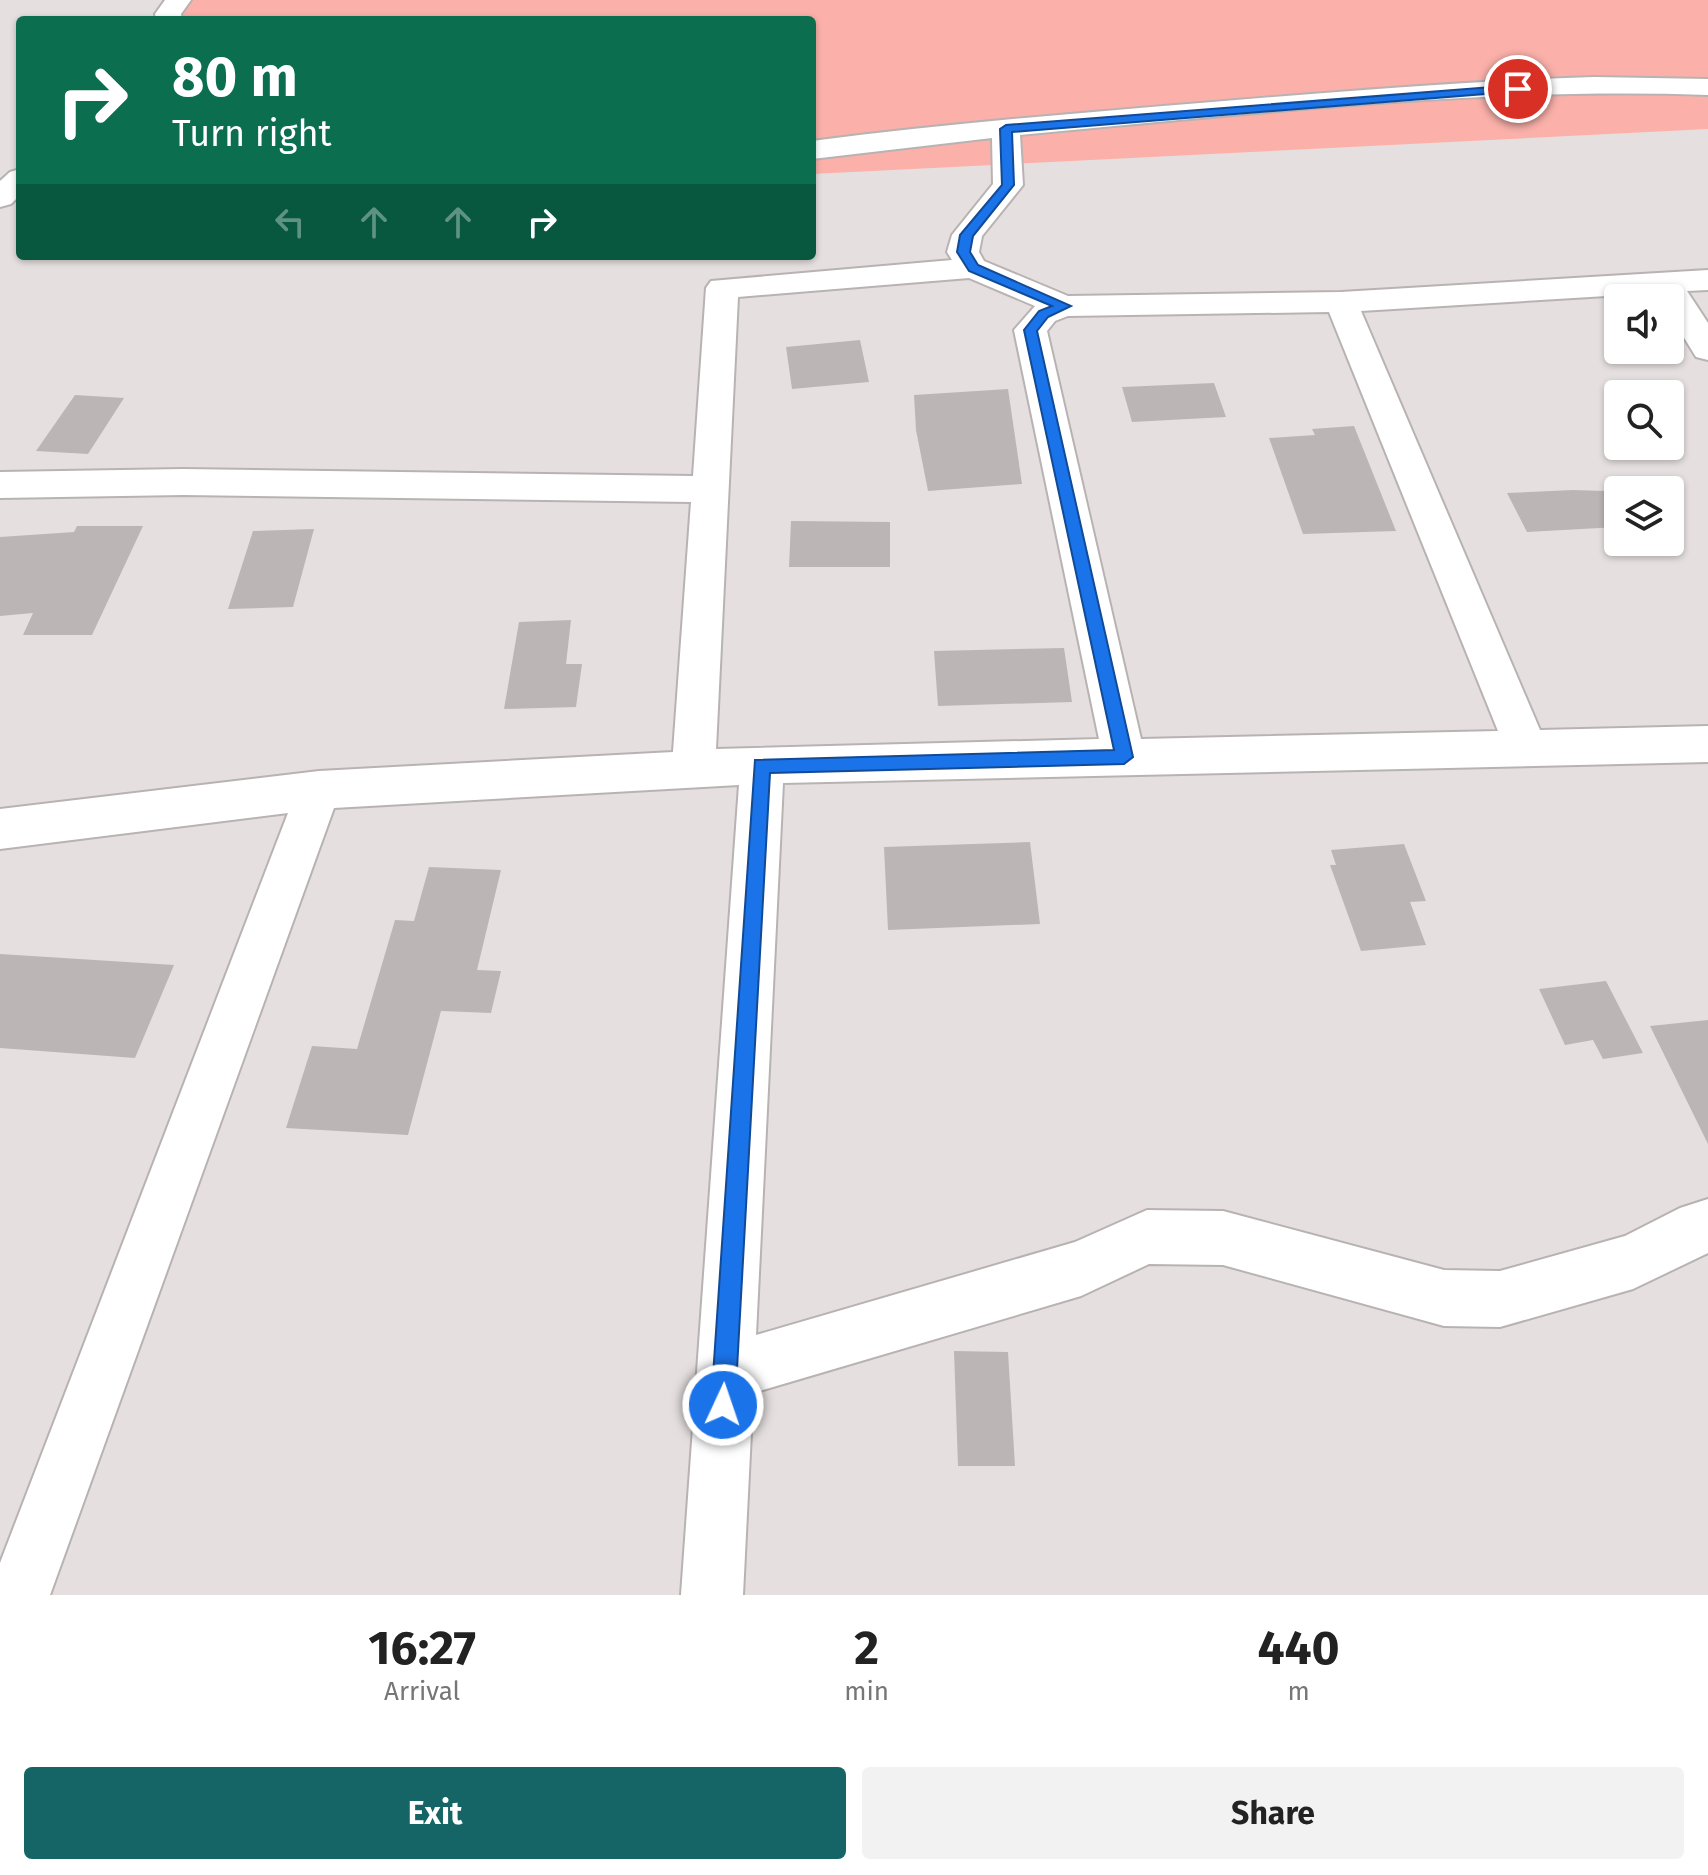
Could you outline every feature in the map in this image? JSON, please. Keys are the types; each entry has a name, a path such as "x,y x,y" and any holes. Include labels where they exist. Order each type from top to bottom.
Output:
{"street":[{"path":"816,150 1006,129 1472,91 1580,85 1708,87"},
{"path":"973,268 963,252 967,235 1008,185 1006,129"},
{"path":"0,198 16,182"},
{"path":"693,771 722,288 973,268 1064,306"},
{"path":"1675,284 1708,280"},
{"path":"1124,757 1030,330 1044,314 1064,306 1341,302 1604,288"},
{"path":"1341,302 1526,748"},
{"path":"1684,312 1708,349"},
{"path":"0,485 183,482 710,489"},
{"path":"0,829 319,790 762,765 1708,744"},
{"path":"712,1595 762,765"},
{"path":"19,1595 319,790"},
{"path":"725,1373 1081,1268 1147,1237 1223,1238 1444,1298 1500,1299 1633,1261 1699,1227 1708,1226"}],"shaded area":[{"path":"180,0 1708,0 1708,129 816,174 816,16 170,16"}],"building":[{"path":"860,340 869,382 792,389 786,347"},
{"path":"1214,383 1226,417 1132,422 1122,387"},
{"path":"1008,389 1022,484 928,491 916,430 914,395"},
{"path":"75,395 124,398 88,454 36,451"},
{"path":"1354,426 1396,531 1303,534 1269,438 1315,435 1312,429"},
{"path":"1604,491 1604,528 1527,532 1507,493"},
{"path":"791,521 890,522 890,567 789,567"},
{"path":"77,526 143,526 92,635 23,635 33,613 0,616 0,537 74,532"},
{"path":"314,529 293,607 228,609 253,531"},
{"path":"571,620 566,664 582,664 576,707 504,709 519,622"},
{"path":"1064,648 1072,702 938,706 934,651"},
{"path":"1030,842 1040,924 888,930 884,847"},
{"path":"1404,844 1426,901 1410,902 1426,945 1361,951 1330,865 1336,865 1331,850"},
{"path":"429,867 501,870 477,970 501,971 491,1013 441,1011 408,1135 286,1128 312,1046 357,1049 395,920 414,921"},
{"path":"0,954 174,965 135,1058 0,1048"},
{"path":"1606,981 1643,1053 1603,1059 1593,1040 1565,1045 1539,989"},
{"path":"1708,1020 1708,1144 1650,1026"},
{"path":"954,1351 1008,1352 1015,1466 958,1466"}],"route":[{"path":"723,1405 762,765 1124,757 1030,330 1044,314 1064,306 973,268 963,252 967,235 1008,185 1006,129 1344,100 1518,89"}]}
